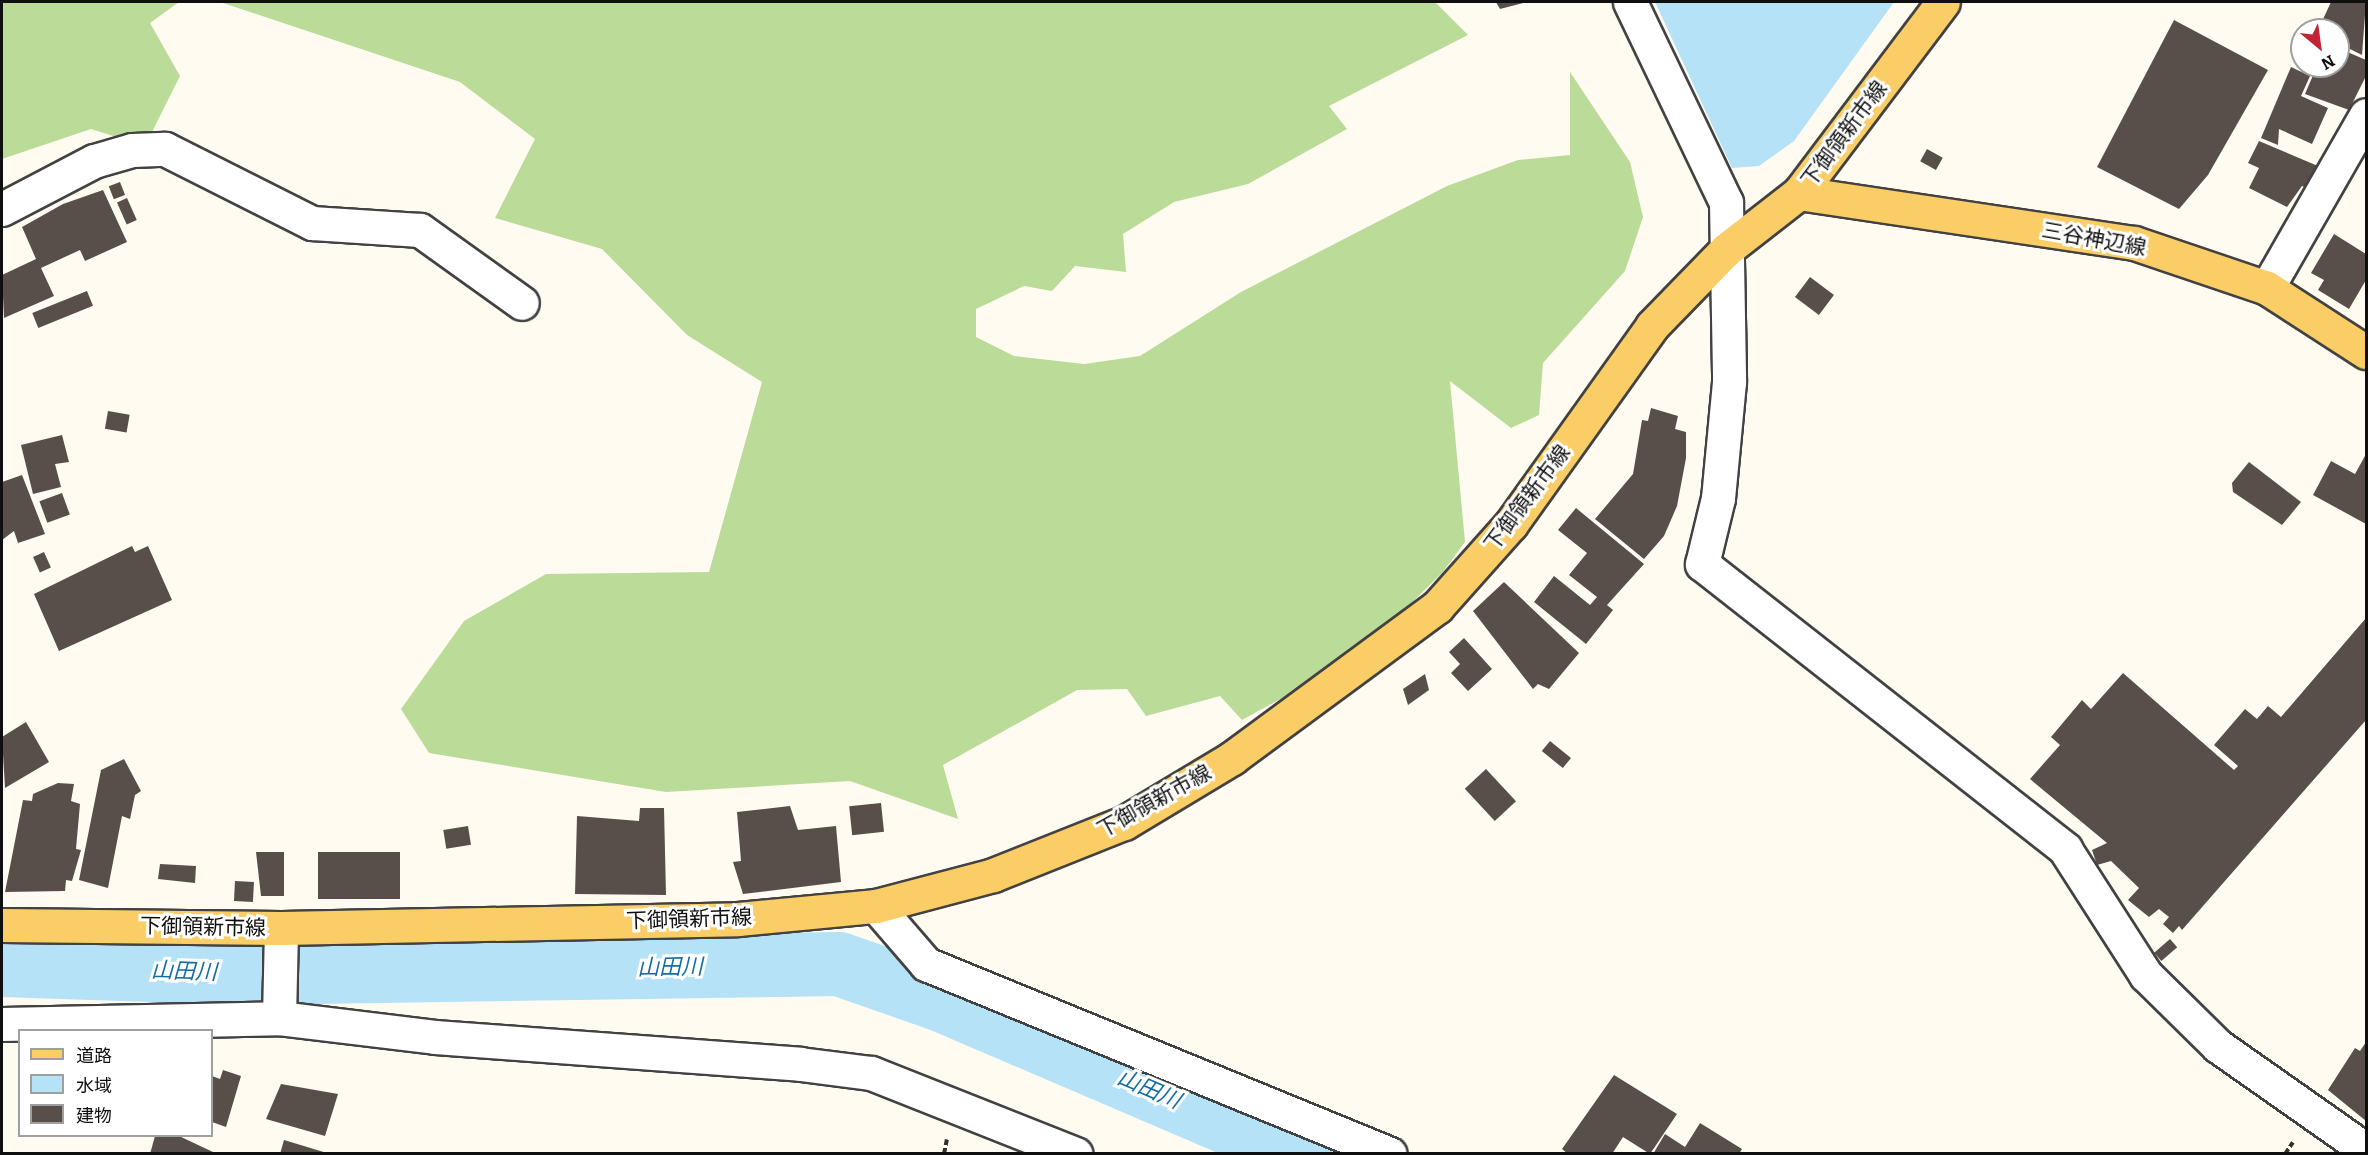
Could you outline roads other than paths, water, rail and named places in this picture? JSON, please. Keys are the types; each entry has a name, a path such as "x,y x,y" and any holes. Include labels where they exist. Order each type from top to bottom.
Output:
{"main road":[{"name":"下御領新市線","path":"2,925 280,973 738,919 876,906 993,875 1124,823 1232,758 1338,684 1437,607 1504,532 1652,326 1727,249 1799,193 1943,2"},
{"name":"三谷神辺線","path":"1799,193 2134,243 2268,288 2367,352"}],"street":[{"path":"1630,2 1726,202 1729,382 1718,498 1702,564 2065,849 2146,975 2218,1047 2367,1150"},
{"path":"2268,288 2367,115"},
{"path":"2,209 94,161 132,150 165,149 312,223 420,230 522,303"},
{"path":"876,906 926,964 1390,1154"},
{"path":"2,1024 280,973 435,1036 871,1073 1076,1154"}],"water":[{"path":"1655,2 1894,2 1794,141 1759,166 1732,168"}],"waterway":[{"name":"山田川","path":"2,965 249,973 839,964 942,1000 1301,1154"}]}
